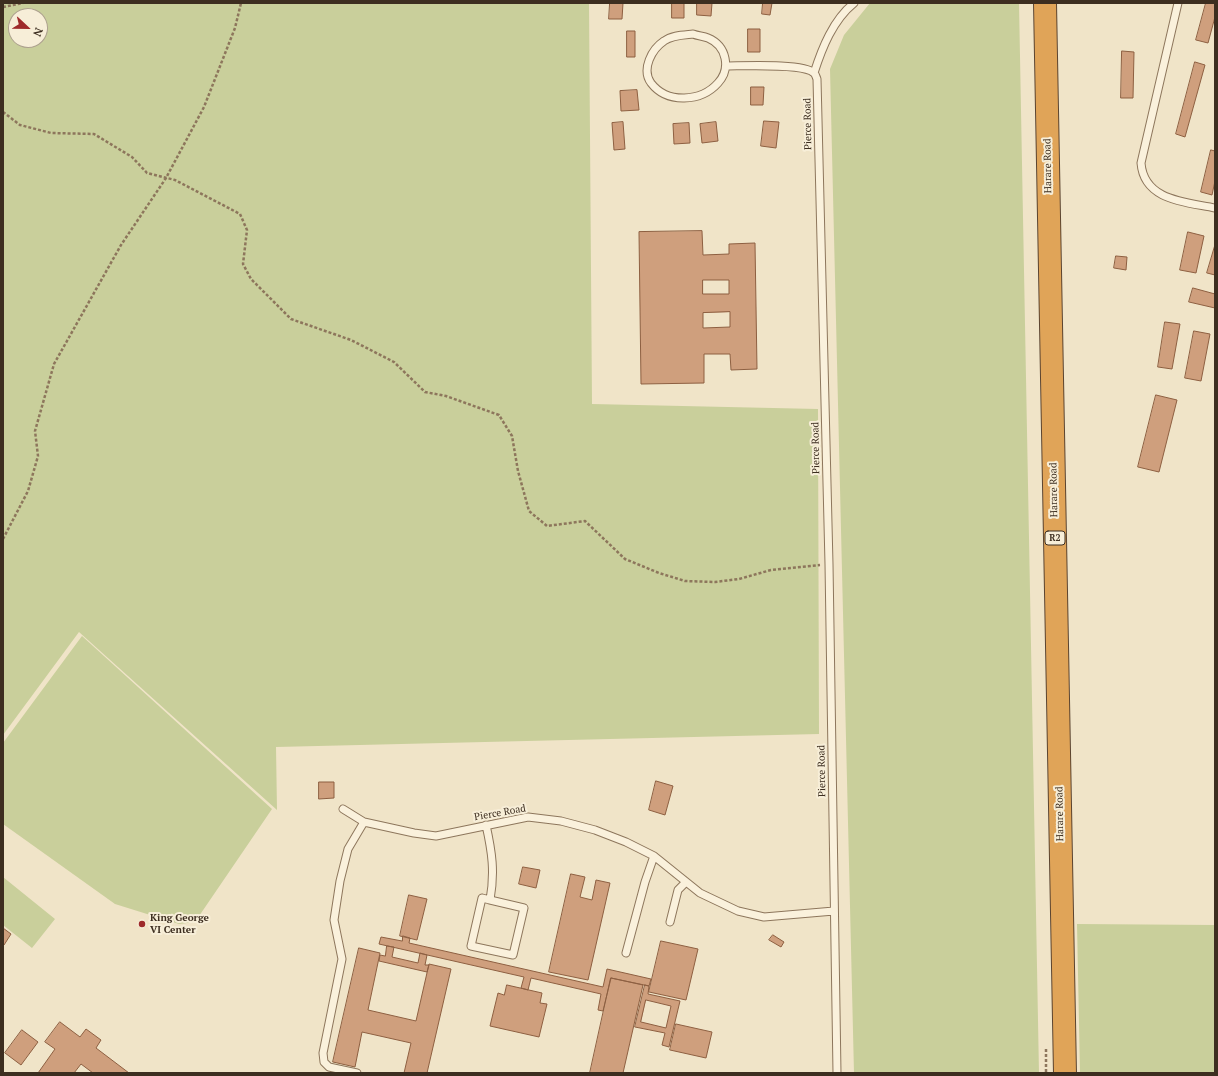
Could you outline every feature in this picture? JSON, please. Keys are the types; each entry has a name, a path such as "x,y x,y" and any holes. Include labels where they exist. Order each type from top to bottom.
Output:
{"highway":[{"name":"Harare Road","path":"1045,3 1065,1073"}],"lane":[{"path":"727,66 778,66 804,68 814,73 822,47 847,8 854,3"},
{"path":"1178,3 1141,163 1142,174 1148,185 1171,199 1215,208"},
{"path":"693,34 709,39 725,56 727,66 724,76 717,85 708,92 691,98 680,99 658,90 650,82 647,70 648,59 664,40 678,35 693,34"},
{"name":"Pierce Road","path":"814,73 817,79 829,564 837,1073"},
{"name":"Pierce Road","path":"343,808 364,822 414,833 436,836 528,817 561,820 595,830 626,842 654,856 700,893 716,902 738,911 764,917 834,911"},
{"path":"357,1073 329,1067 324,1062 323,1053 342,959 334,920 340,881 348,850 364,822"},
{"path":"486,825 494,874 490,900"},
{"path":"626,953 645,882 654,856"},
{"path":"670,922 678,890 686,882"},
{"path":"482,898 490,900 524,908 513,955 471,946 482,898"}],"path":[{"path":"3,7 23,3"},
{"path":"3,539 28,490 38,456 35,431 54,364 122,245 166,178 204,106 235,28 241,3"},
{"path":"3,112 20,125 51,133 94,134 132,157 147,173 175,180 240,214 247,230 242,264 251,279 291,319 351,340 394,362 425,392 446,396 499,415 512,436 518,471 529,511 547,526 585,521 625,559 659,573 685,581 715,582 739,579 771,570 829,564"}],"green space":[{"path":"3,3 589,3 592,404 818,409 819,734 276,747 277,810 79,632 3,735"},
{"path":"870,3 1019,3 1039,1073 854,1073 830,69 844,35"},
{"path":"82,636 272,809 195,922 179,924 115,904 3,824 3,743"},
{"path":"3,877 55,919 32,948 3,925"},
{"path":"1077,924 1215,925 1215,1073 1080,1073"}],"building":[{"path":"610,3 623,3 622,19 609,19"},
{"path":"672,3 684,3 684,18 672,18"},
{"path":"697,3 712,3 711,16 697,15"},
{"path":"763,3 772,3 770,15 762,14"},
{"path":"1206,3 1215,3 1215,17 1208,43 1196,40"},
{"path":"748,29 760,29 760,52 748,52"},
{"path":"627,31 635,31 635,57 627,57"},
{"path":"1122,51 1134,52 1133,98 1121,98"},
{"path":"1195,62 1205,65 1185,137 1176,134"},
{"path":"751,87 764,87 763,105 751,105"},
{"path":"637,90 639,110 621,111 620,91"},
{"path":"764,121 779,122 776,148 761,146"},
{"path":"623,122 625,149 614,150 612,123"},
{"path":"716,122 718,141 702,143 700,124"},
{"path":"689,123 690,143 674,144 673,124"},
{"path":"1211,150 1215,151 1215,181 1212,195 1201,192"},
{"path":"702,231 703,255 729,254 729,244 755,243 757,369 731,370 730,354 704,354 704,383 641,384 639,232","holes":["703,280 729,280 729,294 703,294","730,312 730,327 703,328 703,313"]},
{"path":"1188,232 1204,236 1196,273 1180,270"},
{"path":"1215,245 1215,275 1207,273"},
{"path":"1116,256 1127,257 1126,270 1114,268"},
{"path":"1193,288 1215,294 1215,308 1189,302"},
{"path":"1165,322 1180,324 1172,369 1158,367"},
{"path":"1194,331 1210,334 1201,381 1185,378"},
{"path":"1156,395 1177,400 1159,472 1138,467"},
{"path":"656,781 673,786 665,815 649,810"},
{"path":"319,782 334,782 334,798 319,799"},
{"path":"523,867 540,870 536,888 519,884"},
{"path":"571,874 585,877 580,897 592,900 596,880 610,883 588,980 549,972"},
{"path":"409,895 427,899 417,940 400,936"},
{"path":"3,928 11,934 4,945 3,944"},
{"path":"773,935 784,942 781,947 769,940"},
{"path":"403,936 410,938 409,943 603,987 607,969 651,979 649,986 611,978 603,1011 598,1010 601,994 531,978 528,990 521,988 524,977 379,944 381,937 402,941"},
{"path":"661,941 698,949 686,1000 649,992"},
{"path":"387,946 394,947 392,957 418,963 420,953 427,955 425,965 429,965 427,972 379,961 380,955 385,956"},
{"path":"359,948 380,953 368,1010 416,1021 429,964 451,969 427,1073 404,1073 411,1043 362,1032 355,1067 333,1062"},
{"path":"611,978 643,985 623,1073 590,1073"},
{"path":"507,985 542,993 540,1003 547,1004 539,1037 490,1026 498,993 504,995"},
{"path":"645,985 649,986 648,994 680,1001 669,1047 662,1045 665,1033 635,1027","holes":["646,1000 671,1006 666,1028 641,1022"]},
{"path":"60,1022 80,1037 86,1029 101,1040 96,1048 129,1073 93,1073 81,1064 74,1073 38,1073 55,1049 45,1042"},
{"path":"676,1024 712,1032 706,1058 670,1050"},
{"path":"22,1030 38,1042 21,1065 5,1053"}],"place":[{"name":"King George VI Center","path":"142,924"}]}
